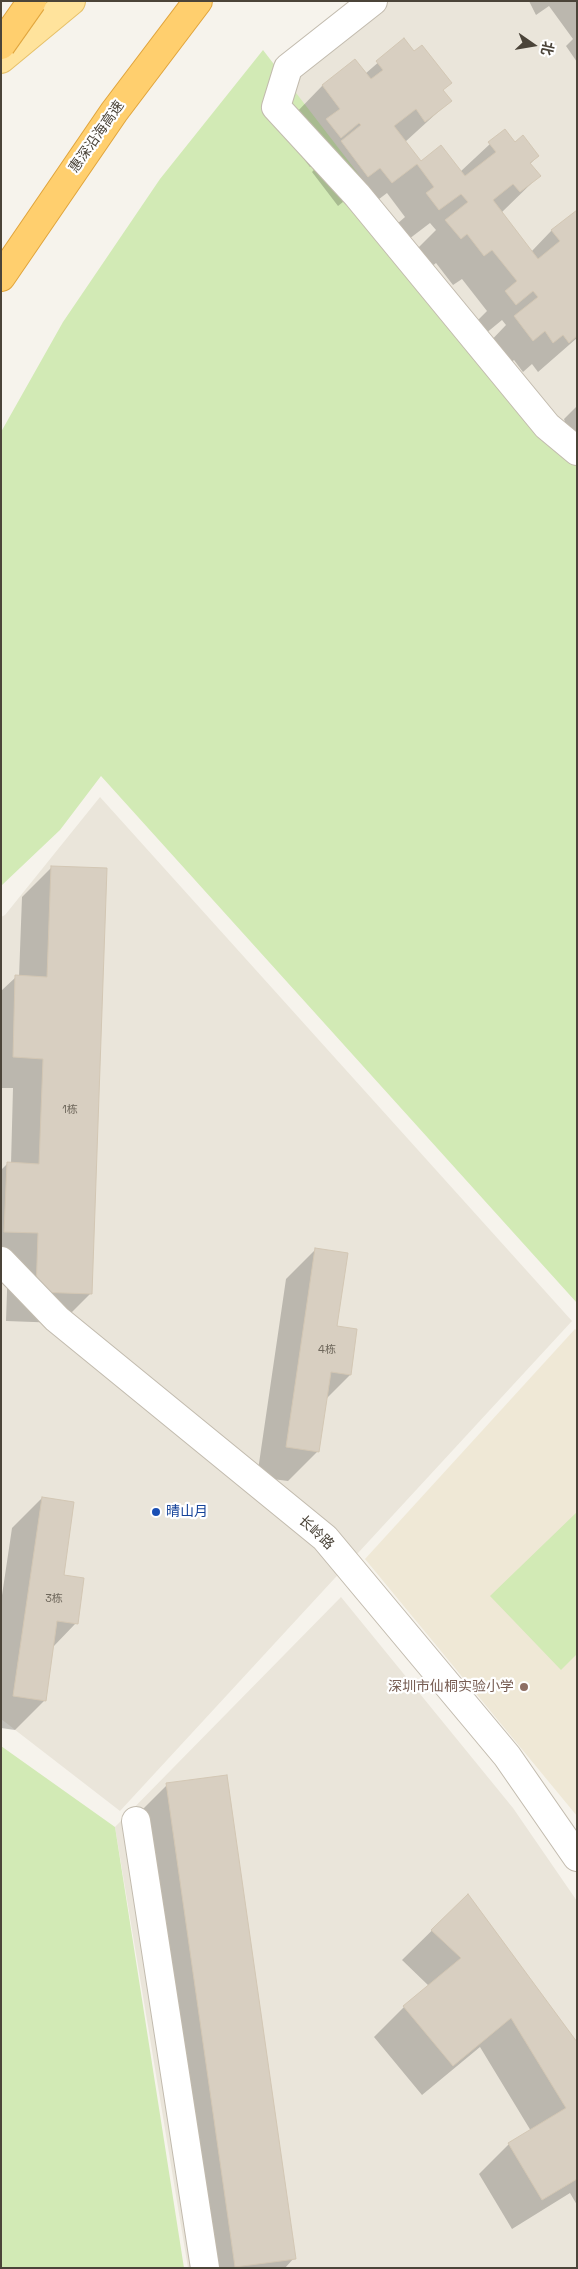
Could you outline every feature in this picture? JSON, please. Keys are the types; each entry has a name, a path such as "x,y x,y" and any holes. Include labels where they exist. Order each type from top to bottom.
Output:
{"highway":[{"path":"1,45 32,1"},
{"name":"惠深沿海高速","path":"1,277 114,112 198,1"}],"main road":[{"path":"1,59 71,1"}],"street":[{"path":"373,1 288,68 276,107 357,195 547,426 577,451"},
{"name":"长岭路","path":"1,1261 58,1319 325,1538 507,1756 577,1857"},
{"path":"136,1821 205,2268"}],"shaded area":[{"path":"373,1 577,1 577,451 276,107 288,68"},
{"path":"100,797 572,1321 120,1811 1,1719 1,917 5,915"},
{"name":"深圳市仙桐实验小学","path":"575,1329 577,1331 577,1816 365,1559"},
{"path":"341,1597 513,1808 577,1901 577,2268 188,2268 115,1827"}],"green space":[{"path":"263,50 577,458 577,1303 101,776 60,830 1,886 1,432 63,322 160,179"},
{"path":"577,1512 577,1654 561,1670 490,1596"},
{"path":"1,1746 115,1827 184,2268 1,2268"}],"building":[{"path":"404,38 414,51 422,45 452,83 443,90 452,101 425,122 416,109 394,126 421,161 441,145 465,176 496,152 488,142 505,129 515,142 523,135 539,156 530,163 541,176 520,192 513,184 493,200 538,259 560,241 551,230 577,210 577,336 569,343 563,335 553,343 545,331 533,341 514,316 538,297 533,291 516,305 505,291 517,281 492,250 484,256 467,234 461,239 445,220 468,202 461,194 439,210 426,193 434,187 417,164 392,183 380,168 368,177 341,141 361,125 359,123 341,138 326,119 340,109 322,85 355,59 371,79 383,70 376,61"},
{"path":"51,866 107,868 92,1294 36,1292 38,1233 4,1232 7,1162 39,1164 43,1059 13,1057 15,975 47,977"},
{"path":"315,1248 348,1253 337,1326 357,1329 351,1375 331,1372 319,1452 286,1447"},
{"path":"42,1497 74,1502 64,1575 84,1578 78,1624 57,1621 46,1701 13,1696"},
{"path":"227,1775 296,2259 235,2267 166,1783"},
{"path":"468,1894 577,2042 577,2179 542,2200 508,2143 566,2108 511,2018 453,2066 403,2006 461,1958 431,1930"}],"place":[{"name":"晴山月","path":"156,1512"},
{"name":"深圳市仙桐实验小学","path":"524,1687"}]}
